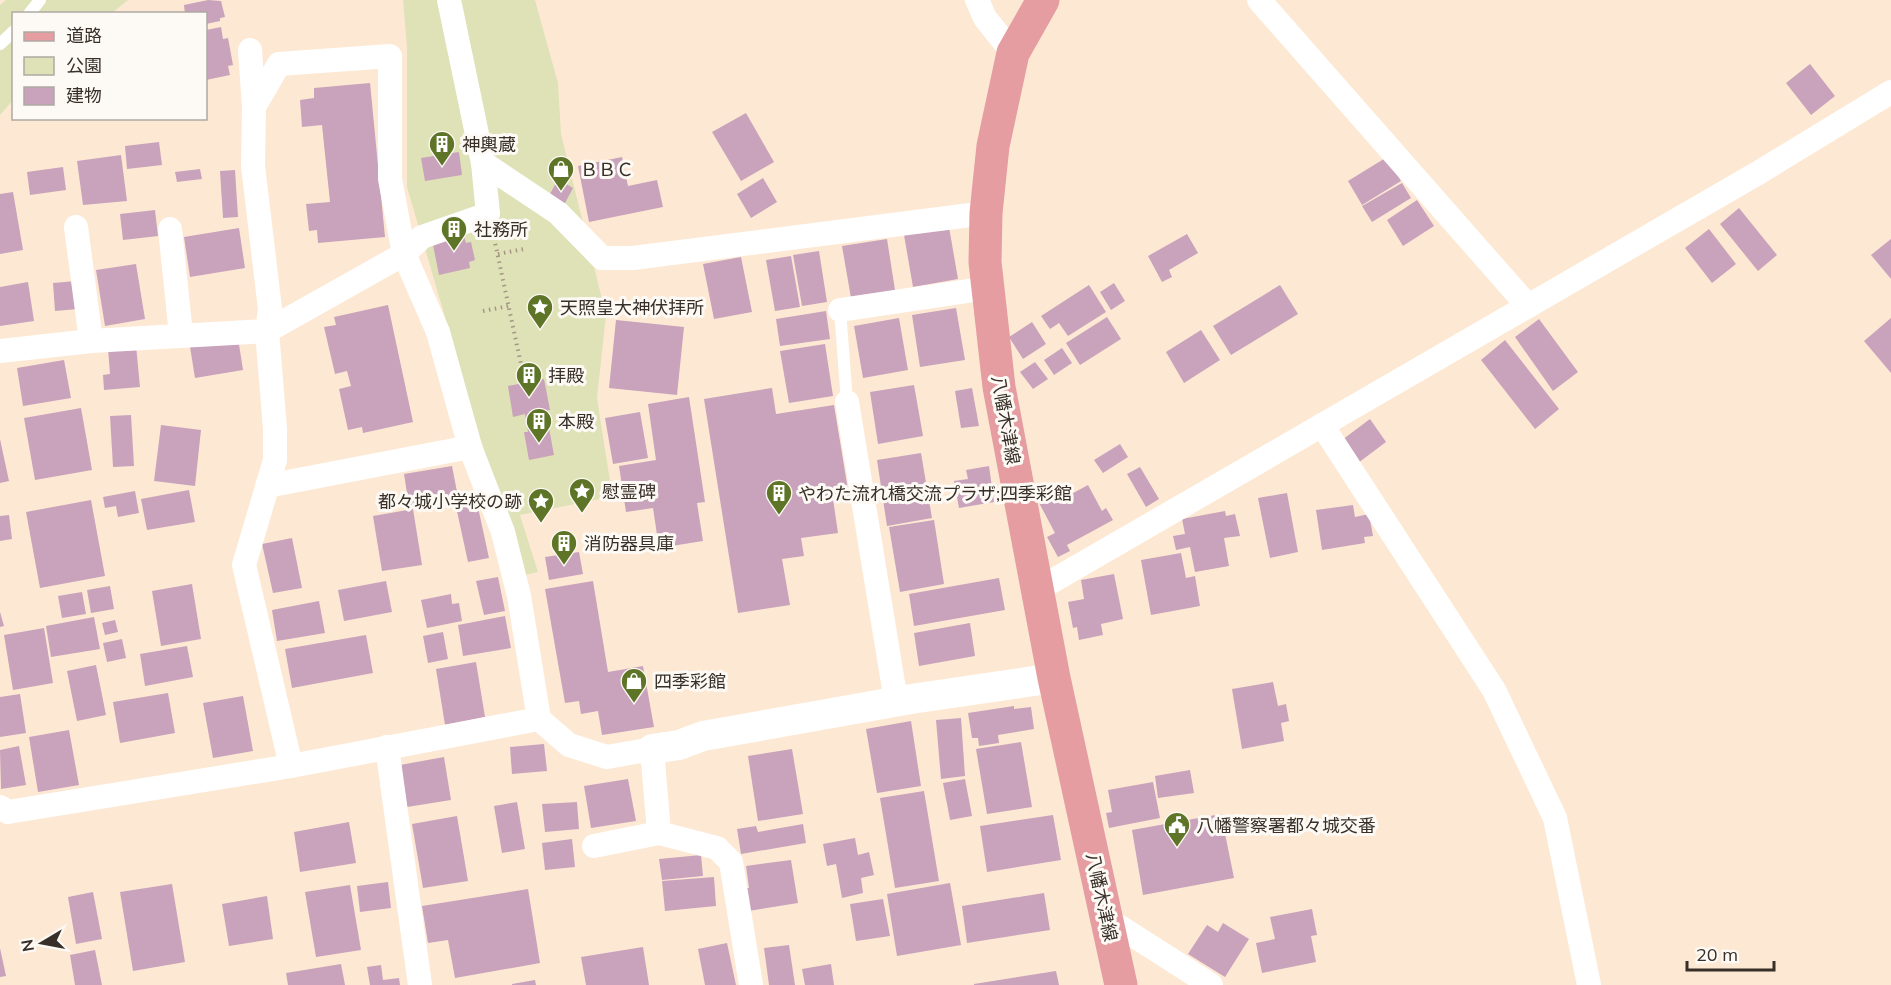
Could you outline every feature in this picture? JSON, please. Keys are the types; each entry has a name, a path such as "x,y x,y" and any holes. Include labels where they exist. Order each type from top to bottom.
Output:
{"main road":[{"name":"八幡木津線","path":"1043,0 1013,53 993,146 986,213 985,262 999,387 1037,590 1121,985"}],"street":[{"path":"0,351 91,341 267,331 404,254 422,237 488,214 483,163 449,0"},
{"path":"977,0 985,18 1013,53"},
{"path":"1259,0 1528,306"},
{"path":"250,50 254,107 252,166 270,309 267,331 275,429 275,460 244,565 291,766"},
{"path":"254,107 279,64 390,56 390,179 404,254 438,332 470,447 503,532 517,586 539,719 569,745 608,757 679,745 703,736 896,702 1054,678"},
{"path":"1037,590 1758,173 1891,92"},
{"path":"483,163 558,213 602,258 633,258 986,213"},
{"path":"76,227 91,341"},
{"path":"170,229 181,335"},
{"path":"840,310 988,288"},
{"path":"847,402 896,702"},
{"path":"1322,425 1494,690 1556,818 1589,985"},
{"path":"267,486 470,447"},
{"path":"0,807 8,812 291,766 539,719"},
{"path":"387,747 420,985"},
{"path":"652,749 659,833"},
{"path":"594,846 659,833 717,848 731,862 751,985"},
{"path":"1106,918 1211,985"}],"lane":[{"path":"31,12 40,0"},
{"path":"0,44 12,33"},
{"path":"840,310 847,402"}],"path":[{"path":"488,214 525,383"},
{"path":"498,254 524,249"},
{"path":"483,311 509,306"}],"green space":[{"path":"6,0 128,0 113,12 12,12 12,101 0,115 0,5"},
{"path":"403,0 535,0 558,83 561,134 606,315 597,398 610,481 600,499 520,515 538,572 524,575 480,437 407,187 407,48"}],"building":[{"path":"208,0 221,1 225,17 220,18 220,21 207,24 207,12 185,12 184,5"},
{"path":"221,27 223,39 228,38 233,65 228,66 230,75 207,80 207,30"},
{"path":"1810,64 1835,96 1811,115 1786,83"},
{"path":"370,83 385,237 318,243 317,230 309,231 306,204 330,202 322,125 302,127 300,100 314,98 314,88"},
{"path":"746,113 774,162 741,181 712,132"},
{"path":"159,142 162,165 127,169 125,146"},
{"name":"神輿蔵","path":"459,152 462,175 425,181 421,158"},
{"path":"121,155 127,201 83,205 77,161"},
{"path":"622,157 628,186 657,180 663,207 589,222 578,166"},
{"path":"1387,157 1401,181 1362,205 1348,181"},
{"path":"63,167 66,190 30,195 27,172"},
{"path":"200,169 202,179 177,182 175,172"},
{"path":"235,170 238,217 223,218 220,171"},
{"path":"763,178 777,202 751,218 737,194"},
{"name":"ＢＢＣ","path":"558,179 573,188 564,205 549,196"},
{"path":"1402,183 1411,198 1372,222 1362,206"},
{"path":"13,192 23,250 0,254 0,194"},
{"path":"1417,200 1434,226 1403,246 1387,220"},
{"path":"1739,208 1777,255 1758,271 1720,224"},
{"path":"155,210 158,236 123,240 120,214"},
{"path":"949,227 958,279 913,287 904,235"},
{"path":"239,228 245,268 190,277 184,237"},
{"path":"1709,229 1736,264 1712,283 1685,248"},
{"name":"社務所","path":"463,233 466,243 471,242 475,260 469,262 470,268 439,275 432,240"},
{"path":"1187,234 1198,253 1169,270 1172,277 1162,282 1148,256"},
{"path":"887,239 895,290 851,298 842,246"},
{"path":"1891,239 1891,279 1871,255"},
{"path":"819,251 827,302 802,306 793,255"},
{"path":"791,256 800,307 775,311 766,260"},
{"path":"741,257 752,312 714,319 703,264"},
{"path":"136,264 145,319 105,326 96,270"},
{"path":"76,281 78,309 55,311 53,283"},
{"path":"28,282 34,321 0,326 0,287"},
{"path":"1114,283 1125,301 1111,310 1100,292"},
{"path":"1089,285 1106,312 1068,336 1059,323 1050,329 1041,316"},
{"path":"1280,285 1298,314 1231,355 1213,326"},
{"path":"388,305 413,422 363,433 362,427 348,430 339,389 351,386 347,371 335,374 324,327 336,325 334,317"},
{"path":"956,308 965,360 920,367 912,315"},
{"path":"826,311 830,339 780,346 776,319"},
{"path":"1107,317 1121,339 1080,365 1066,343"},
{"path":"899,318 908,370 863,378 854,326"},
{"path":"1891,318 1891,373 1864,341"},
{"path":"1539,319 1578,372 1553,391 1515,337"},
{"path":"616,320 684,327 677,395 609,388"},
{"path":"1032,322 1046,344 1023,359 1009,337"},
{"path":"1201,330 1220,360 1184,383 1166,352"},
{"path":"238,338 243,370 195,378 190,347"},
{"path":"1505,340 1559,409 1535,429 1481,360"},
{"path":"825,344 833,396 789,403 780,351"},
{"path":"136,345 140,387 104,390 103,375 110,374 108,348"},
{"path":"1062,348 1072,363 1054,375 1044,360"},
{"path":"64,360 71,398 23,406 17,368"},
{"path":"1035,362 1048,379 1033,389 1020,372"},
{"path":"544,379 550,410 538,412 541,429 549,428 554,455 529,460 524,432 528,432 525,414 513,417 508,386"},
{"path":"914,385 923,436 878,444 870,392"},
{"name":"やわた流れ橋交流プラザ;四季彩館","path":"772,388 776,414 834,405 849,496 833,499 838,533 801,538 804,556 782,559 790,605 738,613 704,399"},
{"path":"972,388 979,426 961,428 955,391"},
{"path":"689,397 705,502 697,503 703,541 659,548 653,508 626,512 619,466 656,460 648,404"},
{"path":"81,408 92,470 35,480 24,418"},
{"path":"640,412 648,458 613,464 605,418"},
{"path":"131,415 134,466 113,467 110,416"},
{"path":"1370,419 1386,442 1358,463 1342,440"},
{"path":"161,425 201,430 195,486 154,481"},
{"path":"0,439 9,481 0,483"},
{"path":"1120,444 1128,457 1103,473 1094,460"},
{"path":"921,453 932,518 887,526 877,460"},
{"path":"452,466 458,497 409,506 404,474"},
{"path":"989,466 994,502 959,508 954,481 968,479 966,470"},
{"path":"1140,467 1159,499 1146,507 1127,474"},
{"path":"1088,485 1102,511 1106,508 1113,520 1067,545 1070,551 1058,557 1047,537 1055,533 1037,499 1060,486 1066,497"},
{"path":"189,490 195,522 147,530 141,499"},
{"path":"135,491 139,513 118,517 116,506 105,508 103,497"},
{"path":"1287,493 1298,552 1270,558 1258,498"},
{"path":"476,498 489,558 468,562 455,502"},
{"path":"91,500 105,576 40,588 26,512"},
{"path":"1353,505 1355,517 1369,514 1373,536 1364,537 1365,543 1322,550 1316,510"},
{"path":"413,509 422,565 382,571 373,516"},
{"path":"1225,511 1226,516 1235,514 1240,536 1224,538 1229,566 1195,572 1190,547 1176,550 1173,536 1185,534 1182,519"},
{"path":"9,515 12,539 0,541 0,516"},
{"path":"934,520 944,584 900,592 889,527"},
{"path":"292,538 302,588 273,593 262,544"},
{"name":"消防器具庫","path":"579,552 583,574 549,580 545,557"},
{"path":"1181,553 1186,578 1195,576 1200,606 1151,615 1141,560"},
{"path":"1114,574 1123,619 1101,624 1103,635 1079,640 1077,627 1073,628 1068,602 1084,599 1081,580"},
{"path":"498,577 505,611 484,615 476,581"},
{"path":"999,578 1005,610 914,626 909,594"},
{"path":"386,581 392,612 344,621 338,590"},
{"path":"593,581 608,672 643,666 654,727 602,735 598,711 581,714 579,701 565,703 545,589"},
{"path":"192,584 201,639 161,646 152,591"},
{"path":"110,586 114,609 91,613 87,590"},
{"path":"82,592 86,614 62,618 58,596"},
{"path":"451,594 452,604 459,603 462,621 427,628 421,600"},
{"path":"319,601 325,633 277,641 272,610"},
{"path":"0,612 4,626 0,627"},
{"path":"505,616 511,648 463,656 458,625"},
{"path":"94,617 100,649 51,657 46,626"},
{"path":"115,620 118,632 105,635 102,623"},
{"path":"970,623 975,656 919,666 914,633"},
{"path":"44,628 53,683 13,690 4,635"},
{"path":"443,632 448,659 428,663 423,636"},
{"path":"366,635 373,673 292,688 285,649"},
{"path":"122,639 126,658 107,662 103,643"},
{"path":"187,646 193,677 145,686 140,654"},
{"path":"476,662 485,717 445,725 436,669"},
{"path":"96,665 106,715 77,721 67,671"},
{"path":"1273,682 1278,706 1286,704 1289,721 1281,723 1284,741 1242,749 1232,689"},
{"path":"168,693 175,733 120,743 113,702"},
{"path":"20,694 26,733 0,737 0,697"},
{"path":"243,696 253,751 213,758 203,703"},
{"path":"1014,706 1014,709 1031,707 1034,729 998,735 999,743 979,746 978,738 972,738 968,713"},
{"path":"961,718 965,776 941,779 936,720"},
{"path":"911,721 921,786 877,793 866,729"},
{"path":"69,730 79,785 38,792 29,737"},
{"path":"1021,742 1032,807 987,814 976,749"},
{"path":"544,744 547,771 512,774 510,747"},
{"path":"19,746 26,785 1,789 0,750"},
{"path":"792,749 803,814 758,821 748,756"},
{"path":"444,757 451,800 407,807 400,765"},
{"path":"1190,770 1194,793 1158,798 1155,776"},
{"path":"628,779 636,821 591,828 584,786"},
{"path":"965,779 972,816 950,820 943,783"},
{"path":"1153,782 1160,818 1109,828 1106,813 1112,812 1108,790"},
{"path":"924,791 939,881 895,888 880,798"},
{"path":"517,802 525,849 502,853 494,806"},
{"path":"577,802 579,829 545,832 542,804"},
{"path":"1221,814 1234,878 1143,895 1132,830"},
{"path":"1053,815 1061,860 987,872 980,826"},
{"path":"457,816 468,881 423,888 412,824"},
{"path":"349,822 356,863 300,872 294,832"},
{"path":"803,824 806,843 741,854 737,829 756,826 758,832"},
{"path":"855,838 858,855 869,852 874,875 861,878 863,893 842,898 836,864 827,866 823,844"},
{"path":"572,839 575,867 545,870 542,843"},
{"path":"701,855 703,876 662,880 659,859"},
{"path":"791,860 798,903 748,911 744,888 749,888 746,866"},
{"path":"714,877 716,906 665,911 662,881"},
{"path":"388,882 391,908 360,912 357,886"},
{"path":"950,883 961,945 897,956 887,894"},
{"path":"172,884 185,962 133,971 120,892"},
{"path":"350,885 361,950 316,957 305,892"},
{"path":"528,889 540,963 455,978 448,940 428,943 422,906"},
{"path":"93,892 102,939 76,944 68,897"},
{"path":"1044,893 1050,930 967,943 962,906"},
{"path":"267,896 273,939 229,946 222,904"},
{"path":"883,899 890,936 856,941 850,904"},
{"path":"1312,909 1317,935 1311,936 1316,962 1262,973 1256,943 1275,939 1270,917"},
{"path":"1223,923 1249,939 1225,977 1188,954 1207,925 1218,932"},
{"path":"727,943 736,985 705,985 698,949"},
{"path":"789,945 795,985 769,985 764,948"},
{"path":"643,947 649,985 586,985 581,957"},
{"path":"0,948 6,976 0,977"},
{"path":"95,950 102,985 75,985 70,955"},
{"path":"341,964 345,985 288,985 286,973"},
{"path":"831,964 834,985 805,985 802,969"},
{"path":"381,965 383,980 399,978 400,985 370,985 367,967"},
{"path":"1056,971 1059,985 974,985 974,984"},
{"path":"535,980 536,985 512,985 512,984"}],"place":[{"name":"神輿蔵","path":"442,167"},
{"name":"ＢＢＣ","path":"561,192"},
{"name":"社務所","path":"454,252"},
{"name":"天照皇大神伏拝所","path":"540,330"},
{"name":"拝殿","path":"529,398"},
{"name":"本殿","path":"539,444"},
{"name":"慰霊碑","path":"582,514"},
{"name":"やわた流れ橋交流プラザ;四季彩館","path":"779,516"},
{"name":"都々城小学校の跡","path":"541,524"},
{"name":"消防器具庫","path":"564,566"},
{"name":"四季彩館","path":"634,704"},
{"name":"八幡警察署都々城交番","path":"1177,848"}]}
